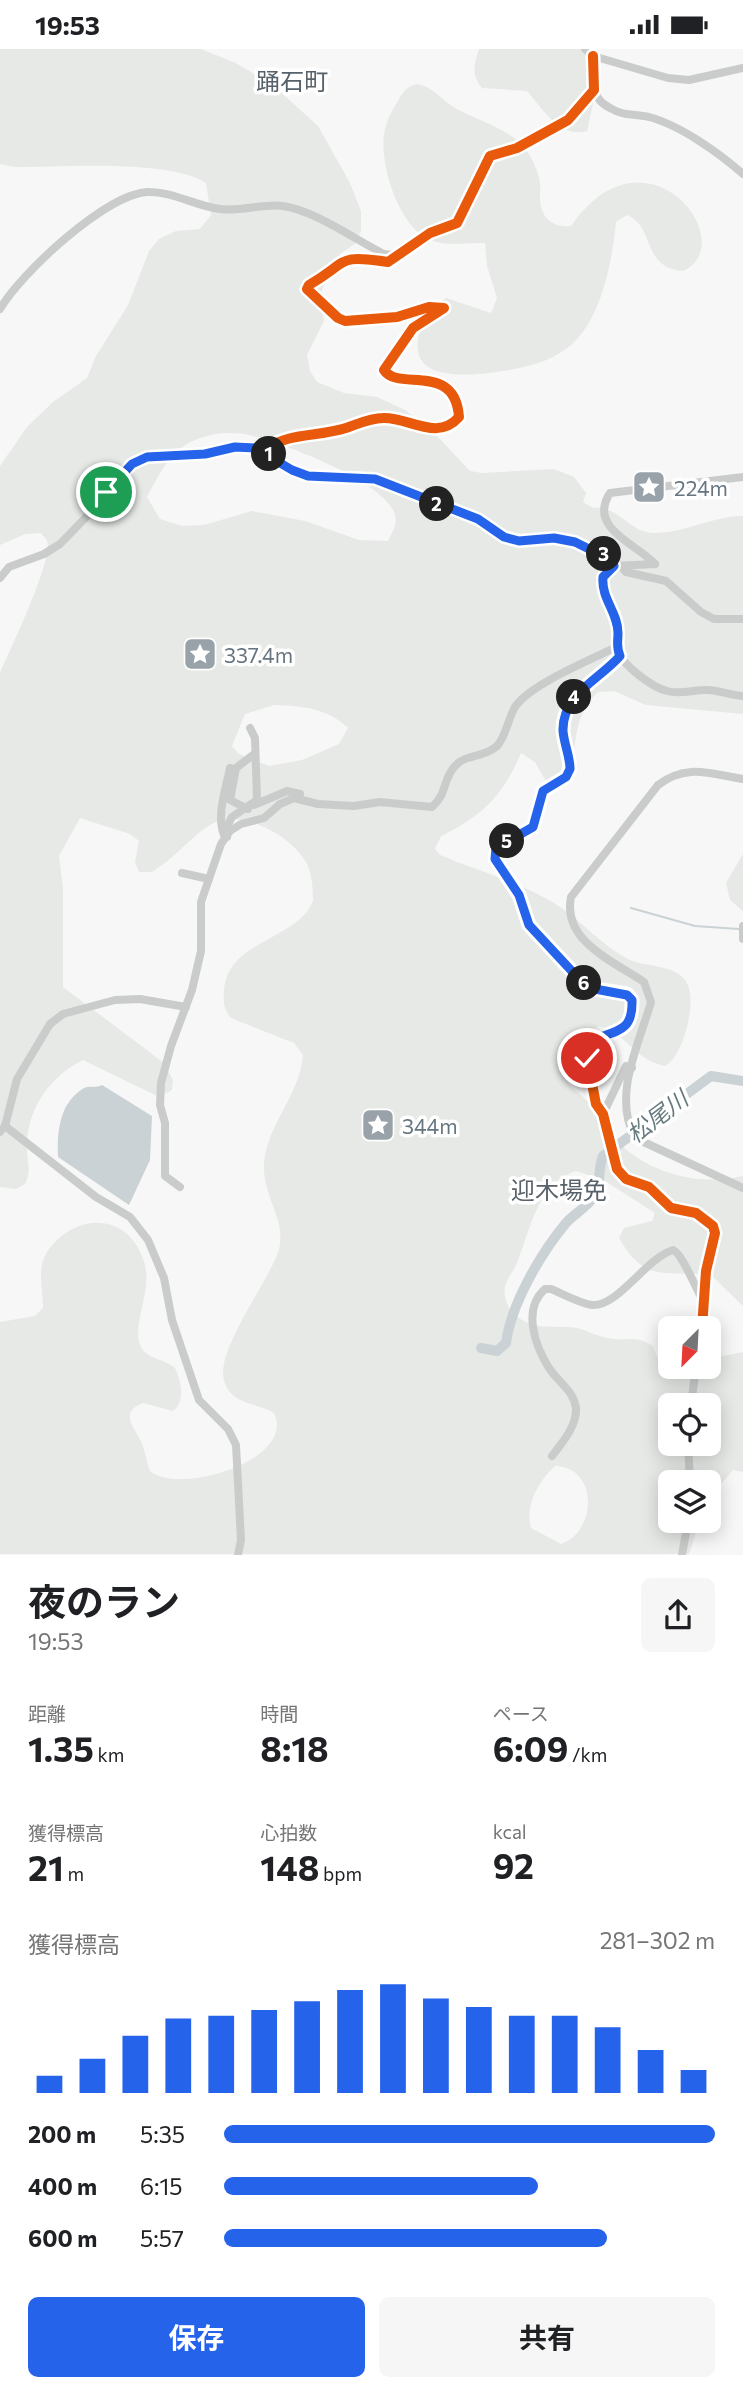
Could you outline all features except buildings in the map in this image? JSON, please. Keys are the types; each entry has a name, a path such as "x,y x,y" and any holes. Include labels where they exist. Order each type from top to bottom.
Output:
{"street":[{"path":"585,49 593,56 668,78 689,80 743,68"},
{"path":"593,56 597,100 620,113 658,120 720,154 743,174"},
{"path":"264,450 286,438 346,428 380,418 425,428 446,427 459,417 456,401 439,384 424,378 398,380 388,376 384,370 413,328 444,308 429,307 397,317 345,321 338,318 307,289 344,259 354,257 388,262 394,255 430,233 457,223 490,156 517,148 568,120 594,90"},
{"path":"0,309 21,278 106,207 144,193 159,192 221,210 285,206 326,222 384,254 394,255"},
{"path":"0,578 9,567 44,554 60,544 132,464 147,457 205,454 235,447 264,450 292,470 308,476 375,479 478,519 504,537 519,541 554,538 575,542 601,553 626,572 666,581 701,612 714,619 743,619"},
{"path":"704,1316 706,1271 715,1233 713,1226 705,1217 671,1208 649,1187 625,1179 617,1169 603,1114 594,1095 587,1058 592,1040 629,1024 633,1018 632,1000 627,995 595,989 581,981 529,925 519,895 495,859 496,848 533,827 543,791 566,777 570,769 563,734 564,713 570,702 618,652 618,632 602,589 603,577 617,566 655,564 615,532 607,521 604,514 610,493 743,477"},
{"path":"618,652 649,681 667,691 688,694 707,689 743,696"},
{"path":"180,1187 165,1177 166,1123 160,1105 161,1083 201,951 201,902 227,837 241,824 264,818 280,804 294,798 354,806 380,802 432,807 443,797 449,775 456,764 465,759 483,757 499,744 516,705 574,665 618,652"},
{"path":"250,729 255,738 253,755 259,788 251,807"},
{"path":"251,807 230,800 236,768 253,755"},
{"path":"227,837 221,826 230,768"},
{"path":"743,779 687,770 673,773 658,785 571,897 568,910 575,932 644,982 650,992 651,1002 632,1068 624,1110 635,1138 743,1188"},
{"path":"227,837 225,831 233,817 251,807 288,792 299,794 311,802"},
{"path":"182,873 209,880"},
{"path":"743,926 743,939"},
{"path":"186,1007 127,999 63,1014 50,1024 17,1079 2,1129 96,1197 130,1217 148,1240 164,1279 194,1389 199,1400 229,1429 236,1445 242,1540 238,1555"},
{"path":"603,1114 625,1066 632,1068"},
{"path":"552,1456 569,1431 575,1405 572,1395 549,1369 532,1324 532,1313 539,1295 545,1289 592,1305 601,1303 617,1294 655,1260 673,1250 681,1257 693,1287 705,1305"},
{"path":"682,1555 686,1533"}],"shaded area":[{"path":"0,49 201,49 236,63 273,85 318,126 350,183 361,211 361,230 356,243 340,254 320,294 324,321 307,355 310,371 317,382 344,393 377,397 405,410 439,438 470,471 482,473 554,469 574,477 586,493 583,502 593,508 609,510 644,531 664,533 743,516 743,714 646,705 614,691 598,692 588,703 578,726 573,762 565,787 548,785 535,762 521,753 499,793 468,821 441,836 435,849 440,855 541,896 563,909 616,952 633,961 673,971 685,980 689,988 690,1012 683,1039 672,1060 665,1066 645,1058 617,1035 599,1026 571,1049 563,1070 569,1084 589,1103 617,1141 635,1156 664,1171 695,1179 743,1176 743,1306 711,1275 659,1272 639,1263 619,1238 624,1228 652,1221 655,1213 605,1181 576,1171 563,1177 544,1197 504,1292 510,1308 530,1324 577,1328 608,1338 633,1339 653,1346 658,1360 658,1379 721,1379 721,1357 743,1352 743,1472 733,1470 721,1484 721,1470 658,1470 658,1533 696,1533 689,1554 0,1554 0,1322 35,1316 43,1308 41,1274 44,1259 54,1243 80,1226 94,1223 120,1229 139,1249 146,1275 138,1327 140,1345 146,1354 175,1368 179,1379 181,1397 173,1411 143,1403 131,1411 130,1421 143,1447 150,1471 165,1478 185,1479 232,1469 253,1459 268,1445 276,1430 274,1413 244,1402 232,1394 224,1380 223,1368 234,1336 277,1255 280,1232 267,1188 264,1164 271,1136 301,1070 303,1055 294,1043 231,1018 225,1009 224,996 227,977 234,964 255,946 293,924 307,912 313,901 310,873 300,854 279,835 253,823 226,820 214,823 152,872 139,872 135,862 139,841 130,834 80,818 59,856 63,888 63,987 164,1063 173,1080 172,1090 159,1097 83,1060 72,1066 44,1093 32,1116 27,1147 29,1168 25,1184 16,1189 0,1187 0,673 38,585 47,541 40,533 25,534 0,545 0,466 27,427 53,402 87,378 96,356 128,305 149,251 159,239 176,231 200,229 211,215 206,183 190,175 142,167 15,167 0,164","holes":["222,433 246,434 264,439 331,465 354,477 388,502 395,515 395,525 388,541 359,540 305,521 252,511 204,525 182,526 160,519 147,497 168,462 184,446 195,440","274,705 305,707 323,712 348,728 339,744 302,760 269,766 239,754 232,746 245,714","555,1466 569,1469 580,1477 586,1488 588,1501 587,1514 581,1527 573,1537 561,1544 531,1528 530,1519 534,1494"]},
{"path":"479,49 584,49 599,76 587,131 568,131 560,126 527,91 482,88 476,79 475,69"},
{"path":"417,84 428,88 457,109 507,133 526,150 540,182 542,210 546,218 553,223 571,226 600,196 629,183 656,185 678,197 694,216 702,237 699,257 683,271 661,263 654,255 642,228 627,215 616,222 608,273 596,308 578,338 566,349 539,363 490,373 466,375 433,370 420,358 418,339 426,320 439,303 446,298 491,313 497,298 487,266 485,243 448,244 426,238 406,218 391,188 384,154 386,126 403,93 410,86"},
{"path":"743,854 743,911 730,900 726,883"},
{"path":"102,1085 152,1116 150,1160 129,1205 58,1157 59,1129 68,1103 84,1088"}],"waterway":[{"path":"631,908 695,926 739,929"},
{"name":"松尾川","path":"481,1348 497,1351 506,1343 514,1312 537,1264 566,1223 594,1197 603,1156 711,1076 743,1081"}],"cycle path":[{"path":"264,450 283,440 335,431 373,419 393,419 422,427 442,428 459,417 455,400 448,389 437,383 401,379 384,370 413,328 444,308 429,307 397,317 345,321 338,318 307,289 344,261 359,259 388,262 430,233 457,223 490,156 517,148 568,120 594,90 593,56"},
{"path":"620,656 575,697 564,718 563,731 570,764 566,777 543,791 533,827 497,848 495,859 519,895 529,925 581,981 595,989 627,994 632,1000 627,1024 617,1031 592,1040 587,1058 596,1104 603,1114 617,1169 626,1179 649,1187 671,1208 696,1213 713,1226 715,1233 706,1271 703,1316"}],"place":[{"name":"224m","path":"649,487"},
{"name":"337.4m","path":"200,654"},
{"name":"344m","path":"378,1125"}],"district":[{"name":"踊石町","path":"292,80"},
{"name":"迎木場免","path":"559,1189"}],"route":[{"path":"106,492 132,464 147,457 164,454 205,454 235,447 255,448 264,450 292,470 308,476 375,479 478,519 504,537 519,541 554,538 575,542 613,561 614,566 607,570 603,577 602,589 615,620 618,632 616,647 620,656 604,674 584,686 570,702 564,713 563,734 570,769 566,777 543,791 533,827 496,848 495,859 519,895 529,925 581,981 595,989 627,995 632,1000 633,1018 629,1024 592,1040 587,1058"}]}
